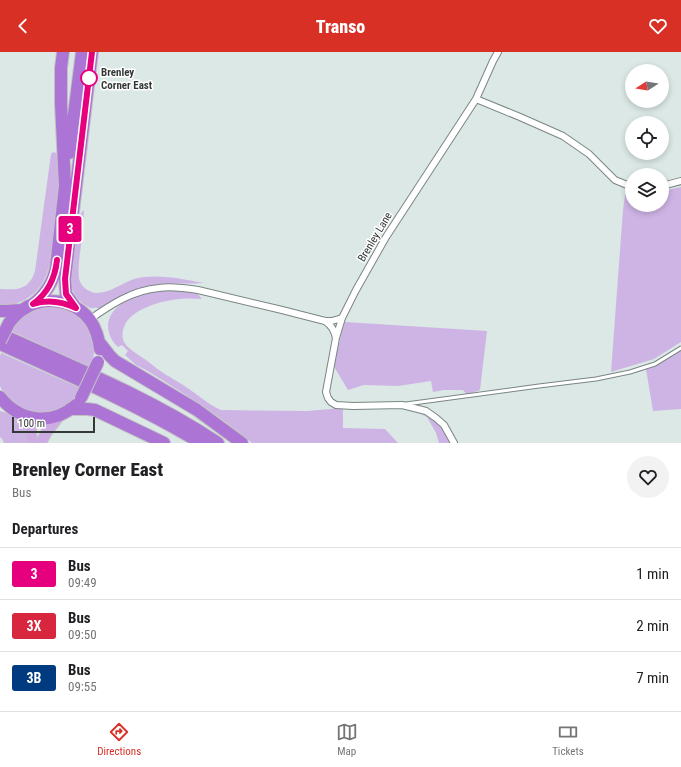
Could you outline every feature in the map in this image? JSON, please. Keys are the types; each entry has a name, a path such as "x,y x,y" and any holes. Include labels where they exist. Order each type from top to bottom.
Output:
{"highway":[{"path":"63,52 61,104 70,187"},
{"path":"76,308 66,294 65,286 70,187 82,52"},
{"path":"33,304 49,288 55,274 92,52"},
{"path":"0,341 9,323 21,310 39,302 52,301 64,303 76,308 85,315 95,330 99,342 100,353 98,362 81,398 76,404 65,412"},
{"path":"0,310 21,310"},
{"path":"0,334 136,396 218,443"},
{"path":"99,342 115,362 197,410 242,443"},
{"path":"0,344 100,389 150,414 201,443"},
{"path":"0,397 11,409 24,416 35,419 42,419 65,412 87,409 95,410 164,443"}],"main road":[{"path":"41,443 46,433 65,412"},
{"path":"24,416 31,429 32,443"}],"street":[{"name":"Brenley Lane","path":"402,405 353,406 336,405 331,402 326,392 336,338 342,318 364,275 386,238 476,99 498,52"},
{"path":"476,99 563,136 589,154 615,180 625,184"},
{"path":"669,184 681,181"},
{"path":"89,320 131,295 151,289 168,287 198,290 325,321 332,321 342,318"},
{"path":"325,321 334,330 336,338"},
{"path":"402,405 426,411 436,418 444,425 454,443"}],"lane":[{"path":"402,405 596,379 630,372 655,364 681,348"}],"shaded area":[{"path":"53,152 59,154 60,185 49,268 43,282 30,297 16,304 0,307 0,289 22,288 30,282 33,277 51,154"},
{"path":"681,187 681,342 654,359 611,372 625,195 625,212 669,212 669,190"},
{"path":"84,210 79,275 81,284 87,290 101,293 134,279 143,277 169,277 204,283 152,285 129,293 100,309 91,308 85,305 75,295 72,288 71,278 76,225 79,215"},
{"path":"163,290 198,294 202,299 165,301 140,310 127,321 124,327 122,335 124,342 130,349 159,370 188,388 211,405 221,410 307,411 343,408 343,428 385,429 398,443 252,443 227,423 136,365 125,355 128,351 122,345 118,347 112,340 108,325 110,317 121,304 146,294"},
{"path":"51,306 67,309 78,315 91,332 94,345 94,356 90,367 11,331 19,319 34,309"},
{"path":"345,322 487,331 480,390 467,395 463,390 444,390 433,392 431,381 398,386 364,385 348,390 333,365"},
{"path":"681,350 681,409 653,411 646,369"},
{"path":"1,353 80,388 76,396 67,406 55,411 38,414 17,407 3,392 0,386"},
{"path":"0,411 11,415 22,423 26,430 26,443 4,443 0,437"},
{"path":"419,413 431,417 438,422 450,443 439,443 436,433 427,417"}],"bus line":[{"name":"3","path":"57,260 54,278 49,288 42,297 33,304 46,301 58,301 76,308 66,294 65,279 92,52"}],"place":[{"name":"Brenley Corner East","path":"89,78"}]}
